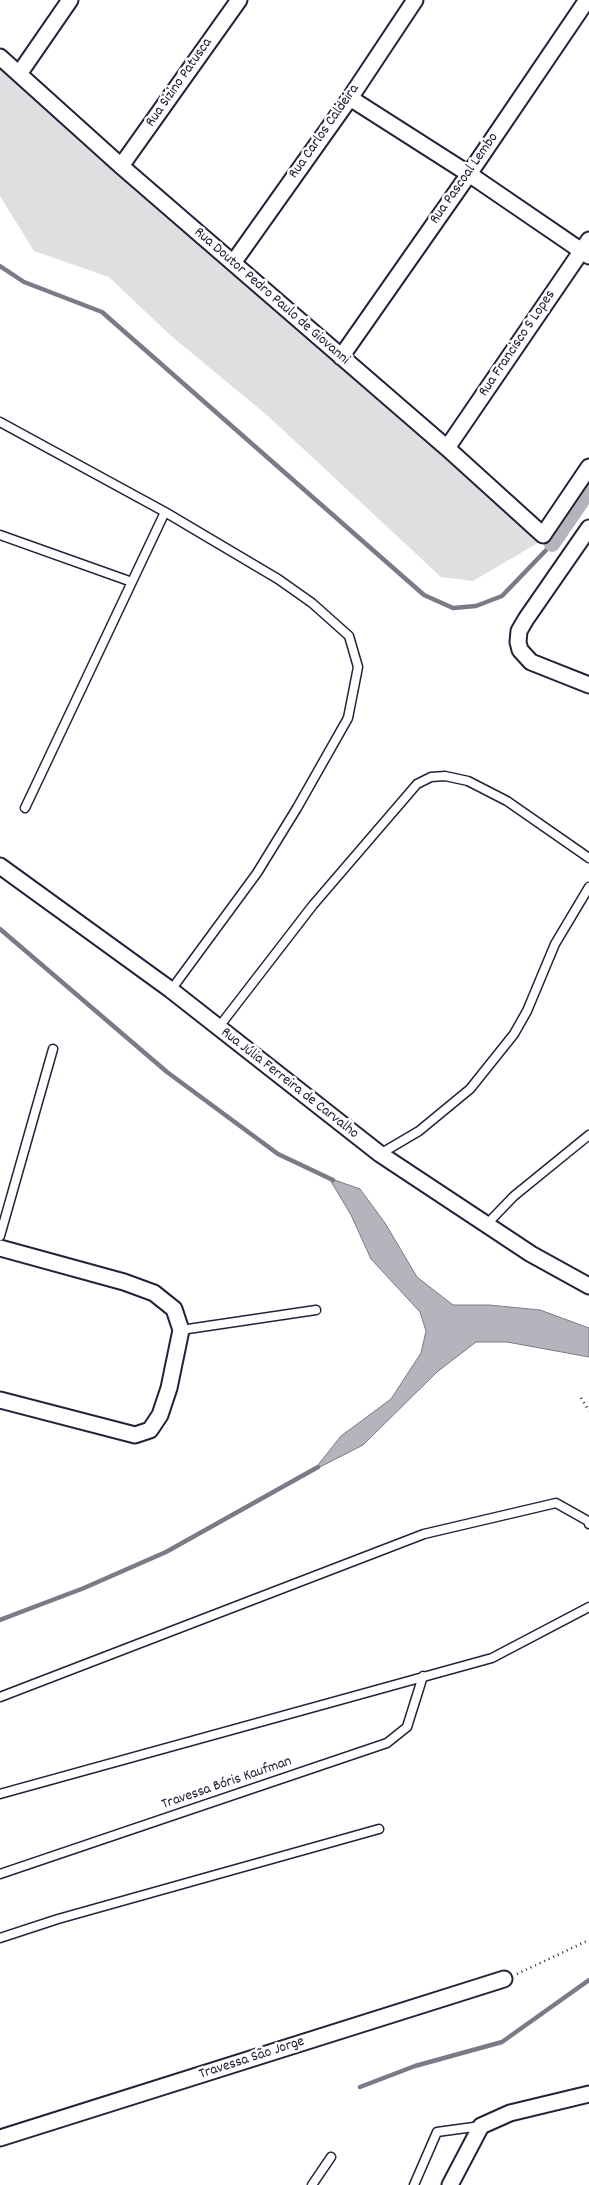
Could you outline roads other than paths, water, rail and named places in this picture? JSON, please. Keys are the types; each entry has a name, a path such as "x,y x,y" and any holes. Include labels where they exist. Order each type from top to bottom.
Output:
{"street":[{"path":"19,74 70,0"},
{"name":"Rua Sizino Patusca","path":"121,166 239,0"},
{"name":"Rua Carlos Caldeira","path":"233,263 350,98 415,0"},
{"name":"Rua Pascoal Lembo","path":"341,357 469,174 585,3"},
{"name":"Rua Doutor Pedro Paulo de Giovanni","path":"0,57 121,166 447,448 543,535 589,468"},
{"path":"350,98 586,249"},
{"name":"Rua Francisco S Lopes","path":"447,448 586,249"},
{"path":"589,528 526,619 519,632 518,642 520,650 531,662 589,685"},
{"name":"Rua Júlia Ferreira de Carvalho","path":"0,866 171,990 380,1154 531,1254 589,1286"},
{"path":"0,1248 124,1282 154,1293 174,1309 181,1330 169,1388 160,1415 150,1430 135,1435 0,1400"},
{"name":"Travessa São Jorge","path":"0,2138 504,1979"},
{"path":"450,2185 464,2155 481,2126 510,2113 589,2094"}],"lane":[{"path":"0,422 165,512 278,579 312,603 349,636 358,667 348,718 297,808 257,872 171,990"},
{"path":"26,808 165,512"},
{"path":"0,535 132,582"},
{"path":"218,1028 312,905 416,784 431,777 445,776 468,781 499,797 589,858"},
{"path":"380,1154 419,1131 470,1089 514,1034 554,944 589,887"},
{"path":"0,1236 53,1049"},
{"path":"486,1225 514,1196 589,1135"},
{"path":"181,1330 316,1310"},
{"path":"0,1697 424,1534 556,1503 588,1521 589,1524"},
{"path":"0,1794 492,1658 589,1607"},
{"name":"Travessa Bóris Kaufman","path":"0,1874 387,1743 407,1727 423,1676"},
{"path":"0,1938 379,1829"},
{"path":"414,2185 437,2132 481,2126"},
{"path":"312,2185 331,2157"}],"waterway":[{"path":"0,266 24,282 102,312 424,595 453,608 476,606 502,596 552,544"},
{"path":"552,544 589,490"},
{"path":"0,929 167,1072 278,1154 333,1180"},
{"path":"0,1620 84,1588 166,1552 318,1467"},
{"path":"360,2087 415,2066 502,2042 589,1980"}]}
